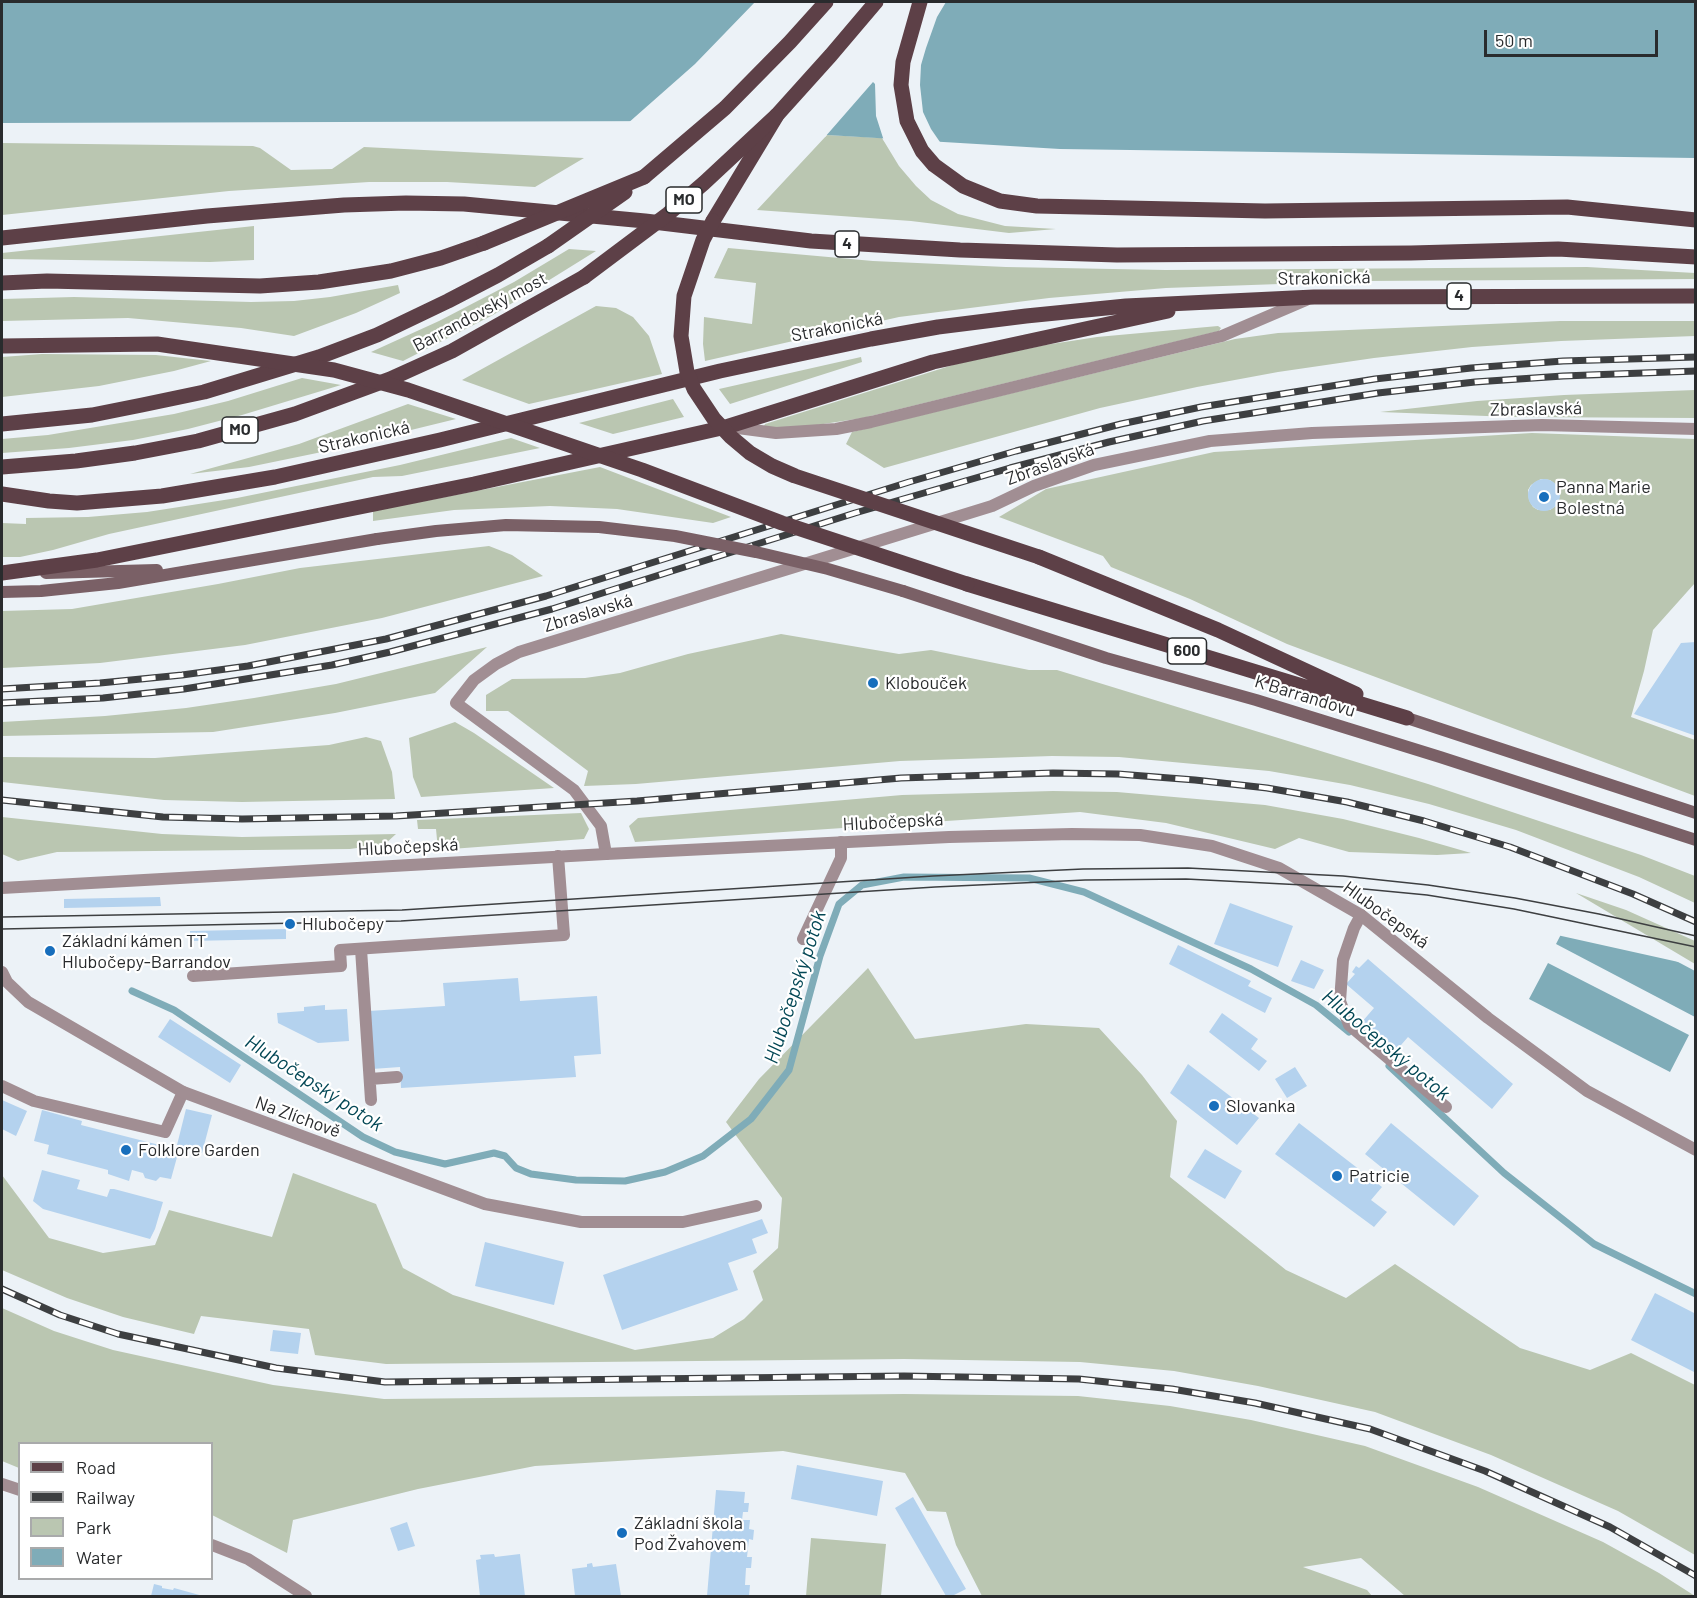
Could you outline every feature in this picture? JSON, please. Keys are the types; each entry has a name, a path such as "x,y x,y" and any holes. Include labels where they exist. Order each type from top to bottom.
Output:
{"main road":[{"name":"Barrandovský most","path":"2,424 92,415 142,405 204,392 298,364 397,326 498,275 548,246 644,177 725,108 826,2"},
{"name":"Barrandovský most","path":"2,467 76,461 198,441 295,414 390,380 452,351 584,277 634,242 677,207 777,114 876,2"},
{"path":"920,2 903,62 901,85 907,121 922,151 934,165 948,176 982,195 1000,201 1020,205 1056,207 1265,211 1567,207 1695,220"},
{"path":"777,114 703,240 684,297 681,327 687,372 703,404 731,437 750,453 795,476 1039,557 1218,630 1407,718"},
{"path":"2,283 48,281 260,286 319,282 391,271 441,258 484,243 644,177"},
{"name":"4","path":"2,238 207,216 406,202 487,206 645,221 810,242 960,250 1117,255 1411,253 1558,249 1695,257"},
{"name":"Strakonická","path":"2,494 77,503 162,496 275,477 440,440 720,371 871,339 938,327 1026,316 1126,306 1314,297 1695,296"},
{"path":"2,573 97,560 474,484 726,427 933,362 1223,300"},
{"name":"600","path":"2,346 156,344 334,370 408,390 642,470 782,523 967,584 1407,718 1695,813"},
{"name":"K Barrandovu","path":"203,569 377,539 506,525 599,527 675,536 828,569 903,591 1106,658 1256,700 1695,840"},
{"path":"2,573 203,569"},
{"path":"2,592 75,588 203,569"}],"street":[{"path":"726,427 776,433 836,429 871,422 1222,336 1314,297"},
{"name":"Zbraslavská","path":"606,854 601,826 573,790 456,703 474,680 496,664 519,652 992,506 1034,486 1094,465 1210,441 1312,434 1542,425 1695,429"},
{"name":"Hlubočepská","path":"2,888 558,856 1050,834 1140,835 1212,846 1279,868 1361,915 1488,1018 1587,1091 1695,1150"},
{"path":"803,939 841,858 841,842"},
{"path":"193,976 341,966 340,951 564,936 558,856"},
{"path":"1361,915 1343,960 1340,1001 1349,1025 1446,1107"},
{"path":"361,949 371,1100"},
{"name":"Na Zlíchově","path":"3,981 28,1002 183,1092 486,1204 581,1222 683,1222 756,1206"},
{"path":"370,1079 397,1077"},
{"path":"2,1086 34,1101 165,1132 183,1092"},
{"path":"2,1484 18,1489"},
{"path":"213,1545 248,1559 306,1596"}],"green space":[{"path":"827,135 882,138 899,166 916,186 931,200 958,214 1005,226 1056,229 1009,233 911,221 757,210"},
{"path":"2,143 253,146 260,148 291,170 332,169 364,147 584,158 535,187 447,182 369,182 229,191 2,215"},
{"path":"254,226 254,260 210,262 2,259 2,253"},
{"path":"728,248 873,261 1006,267 1166,270 1587,267 1695,273 1696,279 1365,281 1166,288 1049,298 899,317 705,361 704,317 752,324 756,283 714,278"},
{"path":"569,249 596,251 493,315 403,361 371,352 439,321 514,282"},
{"path":"398,285 400,293 356,313 294,336 241,328 128,318 2,321 2,299 74,297 294,301"},
{"path":"596,306 616,308 633,317 649,336 662,374 529,404 462,380"},
{"path":"1560,321 1695,321 1695,336 1472,347 1278,372 1100,408 884,468 846,444 852,432 1235,339 1278,333"},
{"path":"1218,326 1221,328 1219,331 863,418 810,426 763,428 765,424 956,364 1045,345 1097,337"},
{"path":"42,354 156,355 211,361 99,386 2,397 2,357"},
{"path":"861,357 862,362 730,404 719,389"},
{"path":"302,378 341,385 188,429 133,440 2,453 2,439 48,435 174,414 228,401"},
{"path":"1695,390 1695,418 1513,417 1380,412 1477,401"},
{"path":"673,399 684,417 613,434 579,423"},
{"path":"408,404 456,419 317,453 249,467 190,474 299,444"},
{"path":"1532,433 1695,439 1695,583 1653,630 1631,717 1695,740 1695,796 1287,644 1190,599 1111,567 1103,556 999,517 1046,489 1214,452","holes":["1541,479 1550,480 1559,490 1557,505 1550,510 1538,510 1529,500 1528,490 1531,485"]},
{"path":"511,438 540,448 402,476 373,477 109,534 53,550 20,557 2,557 2,523 26,524 26,518 88,517 147,512 237,498 400,465"},
{"path":"600,467 731,517 713,523 617,509 550,506 454,510 373,521 373,511"},
{"path":"489,546 512,555 543,576 382,618 245,645 100,663 2,668 2,611 72,609 300,568"},
{"path":"781,634 899,654 931,650 1029,670 1057,670 1428,784 1641,855 1695,876 1695,903 1639,877 1516,830 1429,804 1350,785 1269,771 1119,757 1052,756 900,761 636,784 584,786 588,771 508,711 486,711 486,695 512,679 585,678 620,673 688,654"},
{"path":"487,647 435,693 335,713 213,732 2,736 2,722 105,716 254,698 336,684"},
{"path":"455,722 554,788 421,797 413,777 409,738"},
{"path":"366,737 381,741 392,772 395,799 242,802 164,800 2,782 2,757 155,758 329,745"},
{"path":"1053,791 1117,792 1265,805 1343,819 1471,853 1437,855 1349,852 1299,838 1275,849 1166,823 1080,812 635,842 629,826 638,818 902,795"},
{"path":"581,813 589,829 584,839 438,850 436,829 418,829 417,820"},
{"path":"2,817 162,834 242,837 396,834 385,844 350,849 57,852 18,861 2,854"},
{"path":"1576,893 1626,910 1695,941 1695,964"},
{"path":"868,968 915,1039 1026,1024 1099,1028 1142,1075 1177,1121 1170,1177 1286,1270 1346,1298 1395,1264 1520,1348 1590,1370 1631,1353 1695,1385 1695,1555 1618,1511 1491,1455 1375,1412 1258,1386 1174,1371 1080,1362 904,1359 386,1364 315,1355 309,1329 201,1316 194,1334 123,1317 67,1298 2,1270 2,1175 49,1238 103,1253 155,1245 169,1210 272,1237 293,1173 376,1204 403,1268 453,1295 635,1350 713,1338 744,1319 763,1300 753,1271 778,1248 782,1198 726,1122 759,1079"},
{"path":"2,1308 54,1331 113,1350 273,1385 384,1399 904,1394 1078,1396 1170,1406 1251,1420 1365,1446 1478,1487 1603,1542 1695,1596 1405,1596 1361,1558 1303,1567 1367,1590 1372,1596 982,1596 956,1545 946,1512 927,1511 905,1473 783,1451 535,1466 418,1489 293,1520 287,1553 213,1516 213,1442 18,1442 18,1468 2,1461"},
{"path":"811,1538 886,1544 881,1596 806,1596"}],"water":[{"path":"2,2 1695,2 1695,158 1060,149 827,135 679,121 2,123"},
{"path":"1575,907 1695,971 1695,1017 1556,944"},
{"path":"1548,963 1689,1035 1670,1072 1529,999"}],"pier":[{"path":"755,2 946,2 937,17 926,48 921,65 920,85 923,112 942,145 884,141 876,116 875,84 873,82 825,137 679,124 627,124 695,64"},
{"path":"1574,904 1576,905 1692,965 1557,935"}],"building":[{"name":"Panna Marie Bolestná","path":"1544,479 1555,484 1560,495 1555,506 1544,511 1533,506 1528,495 1533,484"},
{"path":"1696,642 1696,736 1634,714 1681,643"},
{"path":"160,897 161,906 64,908 64,899"},
{"path":"1230,903 1293,926 1278,967 1214,944"},
{"path":"286,929 286,939 190,941 190,931"},
{"path":"1178,945 1251,981 1248,986 1272,998 1265,1013 1169,964"},
{"path":"1368,959 1513,1084 1492,1109 1408,1037 1395,1052 1361,1023 1374,1008 1346,984 1355,974 1352,972 1356,966 1359,968"},
{"path":"1301,960 1324,970 1314,989 1291,981"},
{"path":"518,978 520,1001 597,996 601,1054 574,1056 576,1077 401,1088 400,1067 372,1069 369,1011 445,1006 443,983"},
{"path":"325,1005 325,1010 347,1009 349,1041 318,1043 278,1023 277,1013 304,1011 304,1007"},
{"path":"1222,1013 1258,1039 1251,1049 1267,1061 1259,1071 1209,1032"},
{"path":"170,1019 241,1065 230,1083 158,1037"},
{"name":"Slovanka","path":"1188,1064 1259,1118 1237,1145 1170,1093"},
{"path":"1295,1067 1307,1086 1287,1098 1275,1079"},
{"path":"2,1100 27,1111 16,1136 2,1129"},
{"path":"186,1109 212,1115 202,1153 177,1145"},
{"path":"42,1110 82,1121 81,1125 179,1150 171,1179 160,1177 156,1181 145,1178 143,1173 132,1170 129,1181 108,1174 108,1170 47,1154 49,1145 34,1141"},
{"name":"Patricie","path":"1299,1123 1382,1187 1371,1200 1387,1212 1374,1227 1275,1154"},
{"path":"1391,1123 1479,1196 1454,1226 1365,1154"},
{"path":"1205,1149 1242,1171 1225,1199 1187,1177"},
{"path":"42,1170 80,1180 77,1189 107,1197 110,1189 114,1189 163,1202 150,1239 43,1209 33,1201"},
{"path":"762,1219 768,1233 752,1239 757,1253 728,1263 738,1290 622,1330 603,1275"},
{"path":"485,1242 564,1262 554,1305 475,1286"},
{"path":"1655,1293 1696,1314 1696,1373 1631,1340"},
{"path":"273,1330 301,1333 298,1354 270,1351"},
{"path":"797,1465 883,1481 877,1516 791,1499"},
{"path":"716,1490 745,1492 744,1503 749,1503 748,1512 743,1512 742,1520 750,1520 749,1529 754,1530 753,1540 749,1539 747,1557 752,1557 751,1568 746,1568 745,1585 750,1585 749,1596 707,1596"},
{"path":"913,1497 966,1589 952,1596 946,1596 895,1508"},
{"path":"407,1522 415,1546 398,1551 390,1528"},
{"path":"494,1554 495,1557 520,1554 525,1596 480,1596 476,1560 481,1559 480,1555"},
{"path":"592,1563 593,1567 616,1564 621,1596 575,1596 572,1569 587,1567 587,1564"},
{"path":"154,1584 162,1588 173,1590 174,1588 203,1596 151,1596"}],"waterway":[{"name":"Hlubočepský potok","path":"132,991 174,1010 363,1137 395,1152 445,1164 494,1153 505,1156 516,1168 531,1174 576,1180 625,1181 665,1172 703,1156 751,1119 789,1070 820,956 839,904 862,885 904,877 1029,878 1084,892 1251,969 1316,1005 1349,1032"},
{"name":"Hlubočepský potok","path":"1389,1066 1504,1173 1594,1244 1696,1294"}],"tram line":[{"path":"2,917 402,910 933,876 1083,869 1188,868 1343,876 1428,885 1515,898 1696,936"},
{"path":"2,929 401,921 935,887 1085,880 1186,879 1343,887 1427,895 1514,909 1696,947"}],"railway":[{"path":"2,689 182,675 248,666 386,639 546,596 909,482 1016,451 1121,424 1201,407 1375,379 1471,368 1563,361 1696,357"},
{"path":"2,703 103,698 184,689 332,665 390,652 552,609 855,513 1010,468 1109,442 1203,421 1378,393 1475,382 1696,371"},
{"path":"2,800 163,817 242,819 396,816 637,801 901,778 1053,773 1118,774 1267,788 1347,802 1424,821 1510,847 1633,894 1696,922"},
{"path":"2,1289 60,1315 118,1334 276,1368 385,1382 904,1376 1079,1379 1172,1389 1255,1403 1370,1429 1485,1471 1610,1527 1696,1576"}],"place":[{"name":"Panna Marie Bolestná","path":"1544,497"},
{"name":"Klobouček","path":"873,683"},
{"name":"Hlubočepy","path":"290,924"},
{"name":"Základní kámen TT Hlubočepy-Barrandov","path":"50,951"},
{"name":"Slovanka","path":"1214,1106"},
{"name":"Folklore Garden","path":"126,1150"},
{"name":"Patricie","path":"1337,1176"},
{"name":"Základní škola Pod Žvahovem","path":"622,1533"}]}
